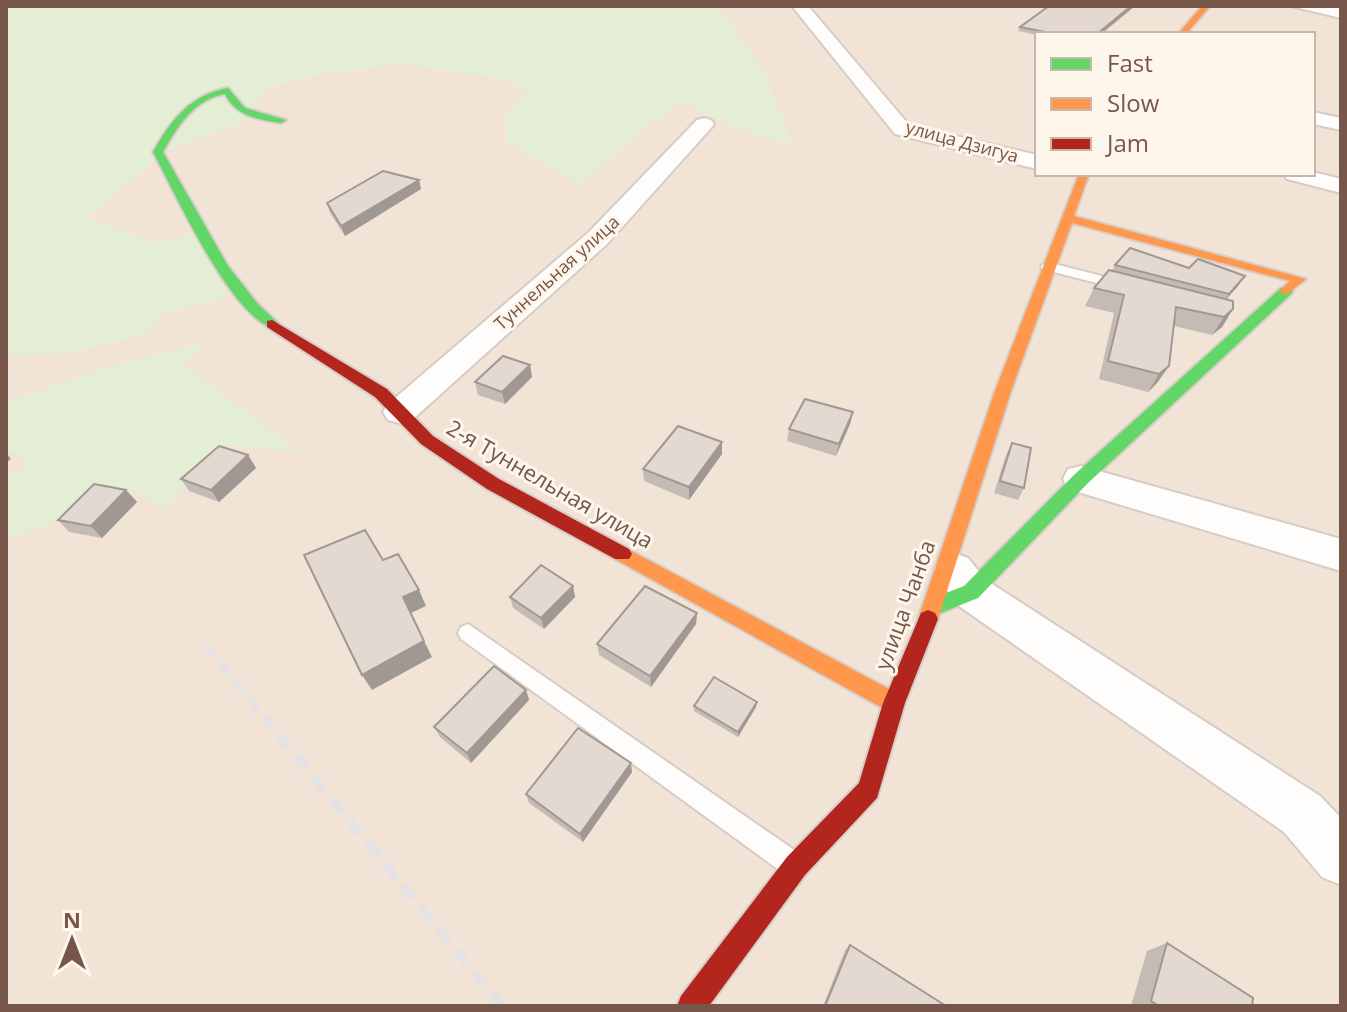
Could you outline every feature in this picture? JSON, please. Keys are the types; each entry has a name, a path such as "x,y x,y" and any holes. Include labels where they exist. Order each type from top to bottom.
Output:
{"street":[{"name":"улица Дзигуа","path":"800,6 902,130 1035,162"},
{"path":"1184,32 1206,6"},
{"path":"1299,6 1341,13"},
{"name":"2-я Туннельная улица","path":"281,120 244,113 234,107 228,91 210,92 169,131 158,152 218,257 253,309 287,336 381,393 427,440 493,484 894,703"},
{"path":"1315,118 1341,124"},
{"name":"Туннельная улица","path":"400,412 666,174 704,124"},
{"name":"улица Чанба","path":"691,1006 796,866 869,790 894,703 951,587 1047,266 1083,176"},
{"path":"1303,176 1341,186"},
{"path":"1068,218 1299,279 1081,479 951,587 1302,814 1341,858"},
{"path":"1081,479 1341,555"}],"lane":[{"path":"1047,266 1139,291"},
{"path":"1231,315 1254,320"},
{"path":"468,633 796,866"}],"shaded area":[{"path":"6,6 1341,6 1341,1006 6,1006"}],"green space":[{"path":"6,6 717,6 762,68 793,145 736,128 682,103 639,132 581,185 507,142 505,117 527,94 511,80 402,64 328,73 267,88 243,122 165,152 87,217 157,244 192,234 230,296 161,314 145,335 71,353 12,355 6,359"},
{"path":"204,343 183,365 300,452 225,445 164,509 131,490 6,541 6,479 27,464 6,448 6,403 97,370"}],"building":[{"path":"1049,6 1131,6 1099,32 1045,32 1020,27"},
{"path":"383,171 419,180 341,226 327,203"},
{"path":"1130,248 1189,268 1198,259 1245,276 1229,294 1115,265"},
{"path":"1109,270 1233,301 1233,309 1224,317 1176,307 1169,366 1159,374 1108,361 1124,295 1094,288"},
{"path":"503,356 530,365 502,392 475,382"},
{"path":"805,399 853,412 839,444 789,429"},
{"path":"678,426 722,442 689,487 643,469"},
{"path":"1012,443 1031,448 1024,488 1000,481"},
{"path":"219,446 248,455 211,490 181,479"},
{"path":"94,484 126,490 91,526 58,520"},
{"path":"365,530 383,560 398,554 419,590 403,597 424,641 362,675 304,555"},
{"path":"541,565 573,586 541,618 510,597"},
{"path":"645,586 697,613 650,676 597,644"},
{"path":"494,666 526,690 467,753 434,727"},
{"path":"714,677 757,702 738,732 694,706"},
{"path":"578,728 631,763 580,834 526,794"},
{"path":"1167,943 1253,998 1252,1006 1159,1006 1151,1001"},
{"path":"850,945 946,1006 825,1006"}],"railway":[{"path":"205,645 280,736"},
{"path":"278,734 502,1006"}],"traffic: fast":[{"path":"272,324 237,288 222,267 158,152 186,112 205,97 216,93 228,91 242,110 281,120"},
{"path":"933,607 971,592 1081,479 1286,291"}],"traffic: slow":[{"path":"1184,32 1206,6"},
{"path":"928,619 1003,391 1083,176"},
{"path":"1068,218 1299,279 1286,291"},
{"path":"622,554 894,703"}],"traffic: jam":[{"path":"272,324 381,393 427,440 493,484 622,554"},
{"path":"691,1006 796,866 869,790 894,703 928,619"}]}
